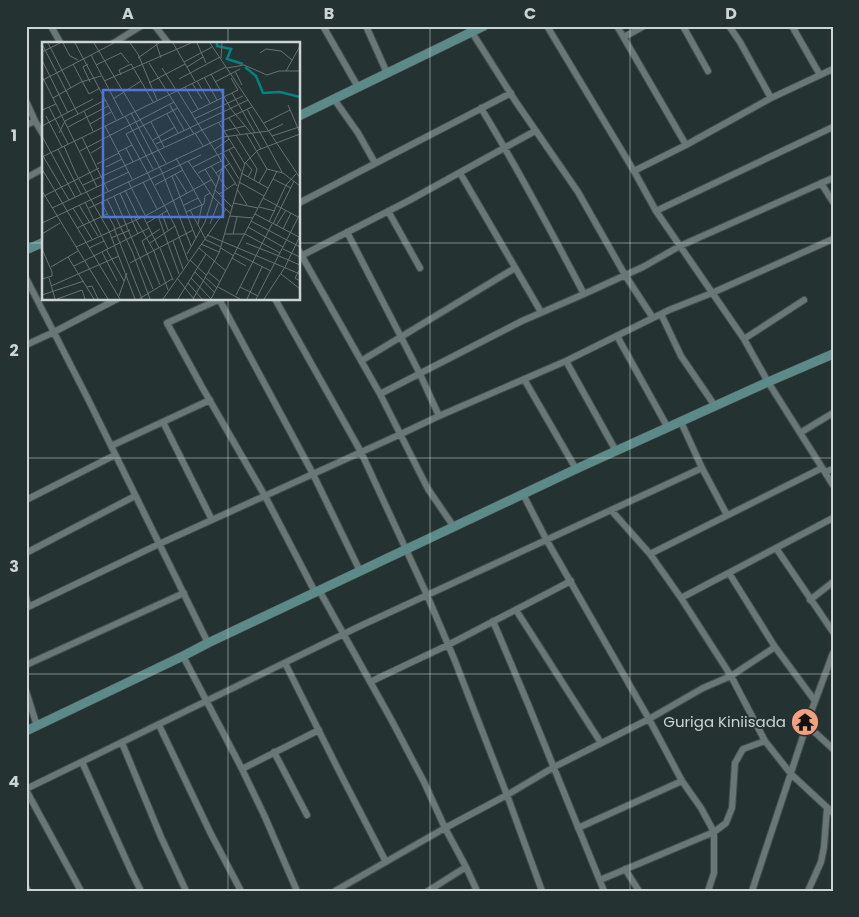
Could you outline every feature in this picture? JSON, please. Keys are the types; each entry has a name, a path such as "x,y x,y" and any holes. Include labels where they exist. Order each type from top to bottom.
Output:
{"street":[{"path":"51,26 60,42"},
{"path":"115,42 141,26"},
{"path":"155,26 167,42"},
{"path":"323,26 358,87"},
{"path":"366,26 387,73"},
{"path":"300,116 387,73 470,29 484,26"},
{"path":"547,26 656,211 744,339 768,382 833,484"},
{"path":"617,26 686,145"},
{"path":"624,37 644,26"},
{"path":"683,26 708,71"},
{"path":"729,26 771,98"},
{"path":"792,26 820,75"},
{"path":"470,29 535,131 578,192 653,318"},
{"path":"634,171 686,145 771,98 833,69"},
{"path":"300,202 511,93"},
{"path":"334,99 358,133 375,163"},
{"path":"26,101 42,133"},
{"path":"482,108 584,294"},
{"path":"26,125 35,121"},
{"path":"656,211 833,127"},
{"path":"454,526 428,489 380,394 300,254 388,211 535,131"},
{"path":"26,178 42,169"},
{"path":"460,173 541,312"},
{"path":"380,394 522,321 626,275 680,246 833,178"},
{"path":"821,183 833,202"},
{"path":"388,211 420,268"},
{"path":"347,232 420,374 438,416"},
{"path":"26,597 27,607 159,544 438,416 566,361 661,314 832,242"},
{"path":"26,250 42,243"},
{"path":"361,361 515,268"},
{"path":"26,278 116,455 208,643"},
{"path":"26,345 115,300"},
{"path":"217,300 167,323 392,721 477,891"},
{"path":"220,300 313,474 360,571"},
{"path":"276,300 361,452 406,550 448,644 508,795 542,891"},
{"path":"744,339 804,300"},
{"path":"661,314 681,356 715,406"},
{"path":"616,336 668,428"},
{"path":"26,731 576,469 833,354"},
{"path":"566,361 616,451"},
{"path":"524,379 576,469"},
{"path":"111,446 210,400"},
{"path":"800,433 833,413"},
{"path":"163,422 212,520"},
{"path":"680,422 702,468 728,515"},
{"path":"26,500 116,455"},
{"path":"81,891 26,790 343,634 702,468"},
{"path":"650,554 824,470 833,469"},
{"path":"523,494 546,539 649,719 682,781 701,808 714,832 714,873 708,891"},
{"path":"26,553 135,496"},
{"path":"611,510 650,554 682,598 731,676 765,741 791,774 830,811 821,862 808,891"},
{"path":"682,598 833,518"},
{"path":"776,548 833,632"},
{"path":"729,573 775,647 815,701"},
{"path":"370,682 571,581"},
{"path":"810,600 833,582"},
{"path":"26,665 184,593"},
{"path":"516,610 601,743"},
{"path":"493,621 604,891"},
{"path":"335,891 445,828 508,795 554,767 649,719 703,688 731,676 775,647"},
{"path":"752,891 815,701 833,654"},
{"path":"183,656 265,816 297,891"},
{"path":"285,663 386,862"},
{"path":"26,691 37,726"},
{"path":"159,724 240,891"},
{"path":"807,725 833,749"},
{"path":"242,769 319,730"},
{"path":"600,880 714,832 726,823 732,808 734,763 743,748 765,741"},
{"path":"122,743 161,837 186,891"},
{"path":"274,752 308,815"},
{"path":"82,762 141,891"},
{"path":"578,828 682,781"},
{"path":"428,891 466,867"},
{"path":"625,868 639,891"},
{"path":"26,887 28,891"}],"place":[{"name":"Guriga Kiniisada","path":"805,722"}]}
